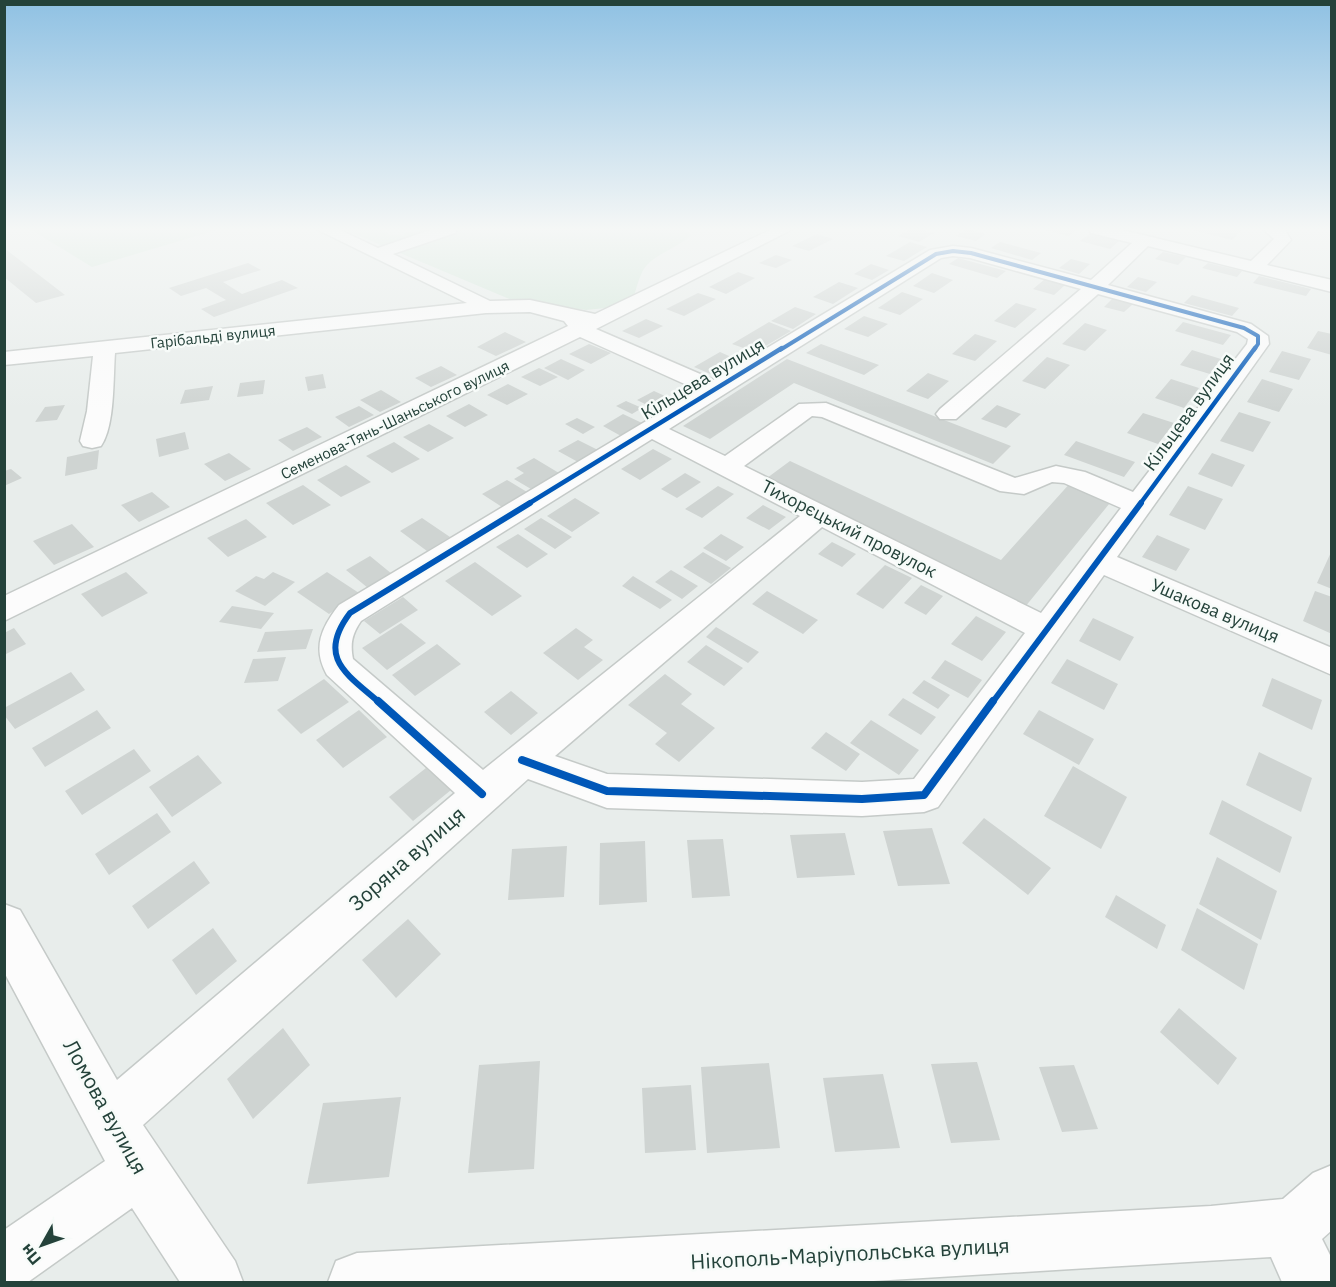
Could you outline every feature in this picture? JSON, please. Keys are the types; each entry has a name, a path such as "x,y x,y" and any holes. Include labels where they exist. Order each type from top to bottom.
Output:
{"street":[{"path":"454,289 486,308"},
{"name":"Семенова-Тянь-Шаньського вулиця","path":"4,610 584,322 655,289"},
{"name":"Кільцева вулиця","path":"482,794 339,666 333,650 336,631 350,613 879,289"},
{"path":"948,414 1093,289"},
{"name":"Кільцева вулиця","path":"522,760 607,791 862,799 924,795 1258,344 1258,336 1244,328 1102,289"},
{"name":"Гарібальді вулиця","path":"4,359 105,348 464,321 486,308 530,306 584,322 716,389"},
{"path":"92,441 99,411 105,348"},
{"path":"726,467 807,409 817,409 826,410 1009,485 1021,488 1031,485 1042,476 1055,474 1069,476 1140,505"},
{"name":"Тихорєцький провулок","path":"651,429 1047,630"},
{"name":"Зоряна вулиця","path":"111,1119 482,794 820,514"},
{"name":"Ушакова вулиця","path":"1099,561 1332,662"},
{"name":"Ломова вулиця","path":"4,926 139,1170 214,1282"},
{"path":"4,1264 139,1170"},
{"name":"Нікополь-Маріупольська вулиця","path":"357,1282 1210,1234 1286,1227 1303,1219 1332,1192"},
{"path":"1286,1227 1312,1282"}],"green space":[{"path":"486,289 636,289 634,296 605,308 586,310 512,300"}],"building":[{"path":"19,289 57,289 65,295 36,303"},
{"path":"171,289 203,289 181,296"},
{"path":"208,289 234,289 242,294 256,289 295,289 214,317 201,309 226,300"},
{"path":"714,289 735,289 726,294"},
{"path":"827,289 856,289 833,304 813,297"},
{"path":"922,289 940,289 934,293"},
{"path":"1033,289 1061,289 1054,295"},
{"path":"1278,289 1311,289 1306,296"},
{"path":"902,292 923,299 900,315 878,308"},
{"path":"698,293 716,299 684,316 666,309"},
{"path":"1192,295 1239,308 1232,316 1184,303"},
{"path":"1113,298 1133,304 1124,312 1104,307"},
{"path":"1016,303 1037,309 1015,328 994,321"},
{"path":"795,307 816,314 793,329 771,321"},
{"path":"864,316 888,324 868,337 844,329"},
{"path":"646,319 663,326 639,338 622,331"},
{"path":"769,322 791,331 755,352 732,344"},
{"path":"1183,322 1231,335 1223,345 1175,331"},
{"path":"1085,323 1107,330 1085,351 1062,344"},
{"path":"1318,331 1332,334 1332,355 1307,348"},
{"path":"505,332 526,342 496,356 477,347"},
{"path":"975,334 997,341 975,361 952,354"},
{"path":"589,344 611,353 591,364 569,354"},
{"path":"821,344 879,365 864,375 806,353"},
{"path":"1192,350 1221,359 1210,374 1180,365"},
{"path":"1282,351 1311,359 1299,380 1269,372"},
{"path":"720,352 738,360 713,375 694,367"},
{"path":"1047,357 1070,365 1045,389 1022,381"},
{"path":"561,359 585,370 568,380 544,368"},
{"path":"787,359 1011,446 993,464 794,383 710,439 683,426"},
{"path":"441,366 457,375 431,387 415,378"},
{"path":"539,368 558,377 540,386 521,377"},
{"path":"928,373 949,381 928,399 906,391"},
{"path":"323,374 326,388 308,391 305,377"},
{"path":"1171,379 1199,388 1184,408 1155,398"},
{"path":"1262,379 1293,389 1279,412 1247,402"},
{"path":"265,380 263,394 237,397 240,383"},
{"path":"508,384 528,394 507,405 487,395"},
{"path":"213,386 209,400 180,404 185,390"},
{"path":"381,390 401,402 380,412 360,400"},
{"path":"654,391 678,402 661,412 637,400"},
{"path":"626,401 642,408 632,414 616,406"},
{"path":"469,404 488,415 465,427 446,416"},
{"path":"65,405 57,420 35,422 45,407"},
{"path":"997,405 1021,414 1006,428 981,419"},
{"path":"359,406 374,415 349,427 335,417"},
{"path":"1239,412 1271,422 1253,452 1220,441"},
{"path":"1143,413 1174,423 1158,444 1127,433"},
{"path":"623,414 642,423 621,436 603,426"},
{"path":"577,418 595,427 583,434 565,424"},
{"path":"429,424 454,438 428,452 403,437"},
{"path":"307,427 322,437 293,451 278,440"},
{"path":"185,432 189,449 159,457 156,439"},
{"path":"578,440 598,450 578,462 558,451"},
{"path":"1076,441 1135,462 1124,477 1064,455"},
{"path":"394,442 420,459 392,473 366,456"},
{"path":"653,449 672,459 640,480 621,469"},
{"path":"99,450 97,469 65,476 67,457"},
{"path":"229,453 251,469 225,481 204,464"},
{"path":"1212,453 1245,465 1232,487 1198,474"},
{"path":"534,458 559,473 531,489 514,479 524,473 516,468"},
{"path":"790,461 1001,560 1072,481 1114,498 1025,607 767,478"},
{"path":"346,465 371,482 341,497 317,480"},
{"path":"11,469 22,478 4,486 4,471"},
{"path":"685,473 701,482 677,498 661,489"},
{"path":"507,480 527,492 502,507 482,494"},
{"path":"303,485 331,505 293,525 266,503"},
{"path":"718,486 734,494 702,518 685,509"},
{"path":"1188,486 1223,499 1205,530 1169,515"},
{"path":"152,492 170,507 139,522 121,505"},
{"path":"575,498 600,513 572,532 547,516"},
{"path":"763,505 786,517 769,530 746,518"},
{"path":"422,518 450,537 427,551 400,531"},
{"path":"541,518 572,537 555,549 524,529"},
{"path":"246,519 267,537 228,557 207,538"},
{"path":"72,524 94,547 54,565 33,541"},
{"path":"518,534 548,554 527,568 496,547"},
{"path":"721,534 744,547 726,561 703,548"},
{"path":"1157,535 1190,549 1176,571 1142,557"},
{"path":"832,542 856,554 842,567 818,554"},
{"path":"1332,550 1332,589 1317,583"},
{"path":"703,552 731,568 711,584 683,567"},
{"path":"370,556 392,574 368,588 346,570"},
{"path":"475,562 522,596 492,616 445,581"},
{"path":"885,565 912,578 883,609 856,594"},
{"path":"671,570 698,586 682,599 655,582"},
{"path":"126,572 148,593 102,617 81,594"},
{"path":"273,572 295,582 265,606 235,591 256,576 264,579"},
{"path":"327,572 359,593 329,614 297,592"},
{"path":"633,576 672,600 660,609 622,586"},
{"path":"921,585 943,596 926,615 904,603"},
{"path":"767,591 818,620 803,634 752,604"},
{"path":"1315,591 1332,597 1332,634 1303,621"},
{"path":"403,597 418,610 380,634 364,621"},
{"path":"232,606 274,613 261,629 219,622"},
{"path":"976,616 1006,632 982,661 951,644"},
{"path":"1093,618 1134,637 1120,661 1079,641"},
{"path":"401,623 426,643 387,670 362,648"},
{"path":"716,627 759,652 748,663 706,637"},
{"path":"14,628 26,644 4,655 4,633"},
{"path":"576,628 593,640 584,647 603,660 578,680 543,653"},
{"path":"313,629 306,649 257,652 265,632"},
{"path":"437,644 461,664 415,696 392,675"},
{"path":"706,645 743,668 724,686 687,662"},
{"path":"286,657 278,681 244,683 253,659"},
{"path":"1067,659 1118,684 1104,710 1051,683"},
{"path":"945,660 982,680 968,698 931,678"},
{"path":"71,672 85,690 15,729 4,715 4,708"},
{"path":"665,674 692,694 681,704 715,728 679,762 655,744 667,733 628,705"},
{"path":"1272,678 1322,700 1312,730 1262,706"},
{"path":"324,679 349,702 301,734 277,710"},
{"path":"924,680 950,695 938,709 912,693"},
{"path":"511,691 538,713 511,735 484,712"},
{"path":"903,698 936,717 921,735 888,715"},
{"path":"97,710 111,728 45,767 32,748"},
{"path":"359,710 387,737 343,768 316,740"},
{"path":"1039,710 1094,739 1079,765 1023,734"},
{"path":"871,720 919,750 899,775 850,743"},
{"path":"826,732 860,754 846,771 811,748"},
{"path":"134,749 151,771 82,815 65,791"},
{"path":"1259,752 1312,778 1301,812 1246,785"},
{"path":"198,755 222,783 172,817 149,787"},
{"path":"1073,766 1127,797 1101,849 1044,816"},
{"path":"426,768 451,790 413,821 389,797"},
{"path":"1222,800 1292,837 1280,873 1209,834"},
{"path":"157,813 171,832 109,875 95,854"},
{"path":"984,818 1051,868 1028,895 962,843"},
{"path":"932,828 950,884 898,886 883,831"},
{"path":"845,833 855,875 797,878 790,835"},
{"path":"723,839 730,896 692,898 687,840"},
{"path":"645,841 647,902 599,905 600,843"},
{"path":"567,846 564,897 508,900 512,849"},
{"path":"1217,857 1277,891 1261,940 1199,904"},
{"path":"194,861 210,883 148,929 132,906"},
{"path":"1116,895 1166,925 1157,949 1105,917"},
{"path":"1197,908 1258,944 1244,990 1181,950"},
{"path":"408,919 441,954 396,998 362,960"},
{"path":"213,928 237,961 196,995 172,960"},
{"path":"1179,1008 1237,1058 1218,1085 1160,1032"},
{"path":"283,1028 310,1065 253,1119 227,1079"},
{"path":"540,1061 534,1169 468,1173 479,1065"},
{"path":"977,1062 1000,1140 951,1143 931,1064"},
{"path":"769,1063 780,1148 707,1153 701,1067"},
{"path":"1074,1065 1098,1129 1062,1132 1039,1067"},
{"path":"883,1074 900,1148 835,1152 823,1078"},
{"path":"691,1085 696,1150 645,1153 642,1088"},
{"path":"401,1097 389,1177 307,1184 323,1103"}],"cycle path":[{"path":"482,794 339,666 335,651 336,638 350,613 879,289"},
{"path":"522,760 607,791 862,799 924,795 1258,344 1258,336 1244,328 1102,289"}]}
